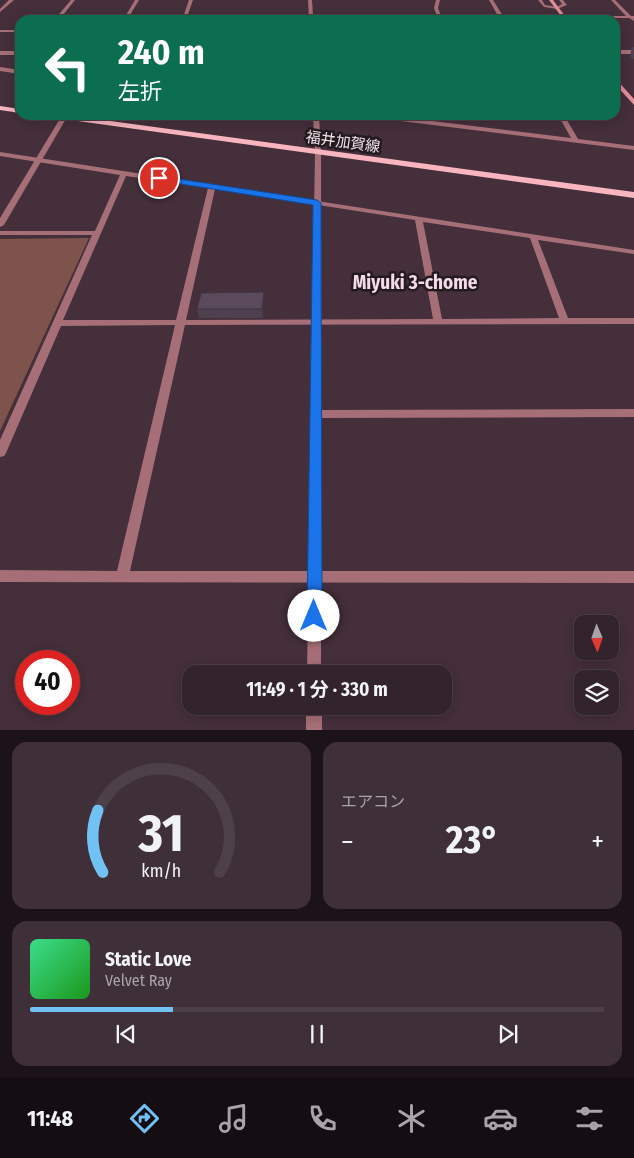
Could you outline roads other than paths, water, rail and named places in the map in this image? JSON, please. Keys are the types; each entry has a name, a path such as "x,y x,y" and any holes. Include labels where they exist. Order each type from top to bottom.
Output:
{"main road":[{"path":"552,0 562,15"},
{"path":"620,86 634,103"},
{"path":"0,102 15,104"},
{"path":"0,108 15,110"},
{"name":"福井加賀線","path":"96,120 634,189"},
{"name":"福井加賀線","path":"128,120 634,196"}],"street":[{"path":"0,11 12,0"},
{"path":"60,15 73,0"},
{"path":"128,15 137,0"},
{"path":"186,15 191,0"},
{"path":"310,0 311,15"},
{"path":"438,0 436,8 439,15"},
{"path":"491,0 500,15"},
{"path":"540,0 544,6 557,8 565,5 561,0"},
{"path":"613,0 633,18"},
{"path":"620,18 633,18"},
{"path":"0,32 15,31"},
{"path":"620,52 634,52"},
{"path":"0,53 15,53"},
{"path":"0,69 15,71"},
{"path":"0,225 63,120"},
{"path":"314,665 318,149 316,120"},
{"path":"418,120 634,148"},
{"path":"564,120 576,141"},
{"path":"0,154 634,252"},
{"path":"0,453 124,173"},
{"path":"122,576 212,186"},
{"path":"418,218 438,322"},
{"path":"0,233 98,233"},
{"path":"532,236 565,322"},
{"path":"58,323 634,322"},
{"path":"316,414 634,413"},
{"path":"0,576 634,577"},
{"path":"314,715 314,730"}],"district":[{"name":"Miyuki 3-chome","path":"415,282"}]}
